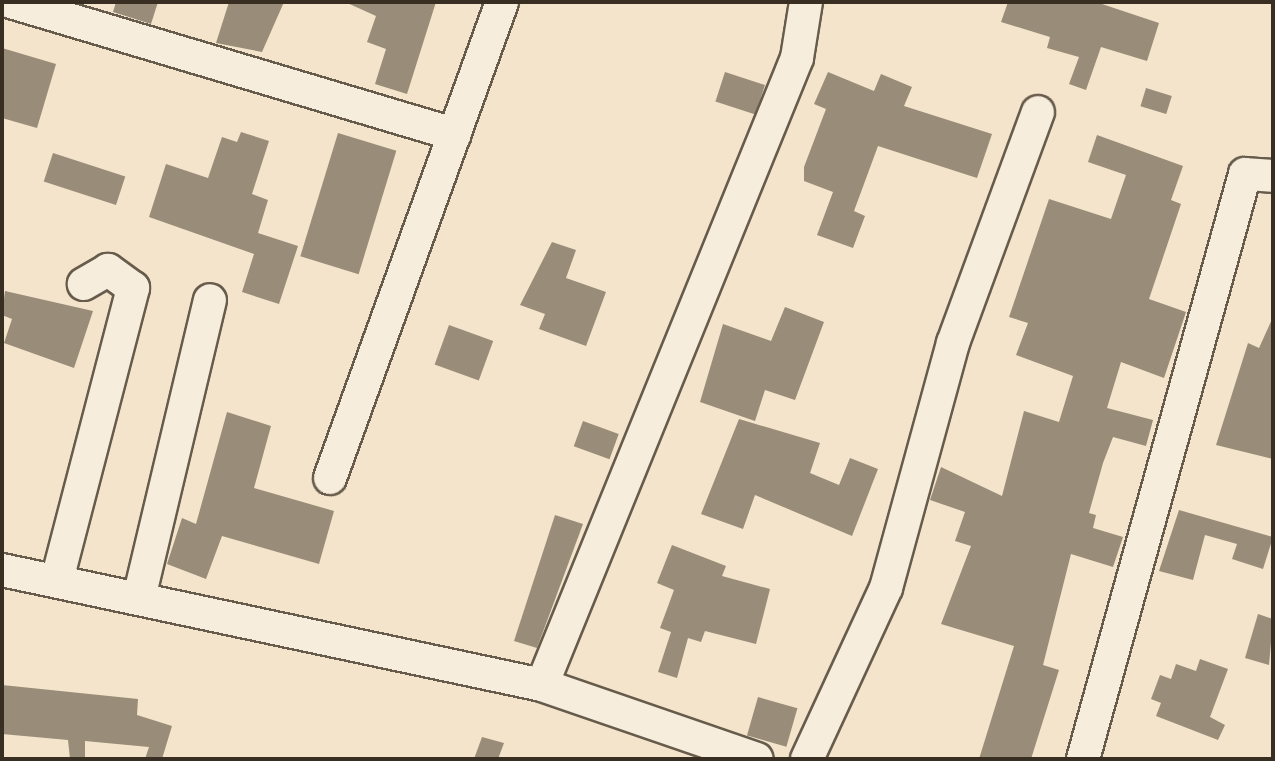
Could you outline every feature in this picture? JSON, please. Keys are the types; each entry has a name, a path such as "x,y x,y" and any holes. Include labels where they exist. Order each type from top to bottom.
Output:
{"street":[{"path":"11,2 455,134"},
{"path":"330,478 502,2"},
{"path":"542,685 780,103 806,2"},
{"path":"807,759 886,588 953,343 1038,112"},
{"path":"1083,759 1245,174 1273,176"},
{"path":"57,580 133,288 108,270 84,284"},
{"path":"139,598 210,300"},
{"path":"2,570 542,685 757,759"}],"building":[{"path":"116,2 158,2 151,24 113,12"},
{"path":"229,2 284,2 262,52 216,43"},
{"path":"345,2 436,2 407,94 375,84 386,49 367,42 376,16"},
{"path":"1008,2 1096,2 1159,23 1147,61 1101,47 1086,90 1069,84 1079,57 1047,48 1050,37 1001,22"},
{"path":"2,48 56,64 37,128 2,118"},
{"path":"725,72 765,85 755,114 715,101"},
{"path":"828,72 874,91 881,74 912,87 904,106 992,134 977,178 878,146 854,211 865,216 853,248 817,235 833,192 804,181 804,167 826,109 814,104"},
{"path":"1146,88 1172,96 1166,114 1140,106"},
{"path":"241,132 269,141 252,194 268,200 258,233 298,246 279,304 242,292 254,254 149,217 166,164 208,178 222,137 237,142"},
{"path":"338,133 396,151 359,274 300,256"},
{"path":"1097,135 1183,166 1171,200 1181,204 1149,299 1186,312 1164,378 1121,362 1107,408 1153,420 1146,446 1113,437 1103,463 1089,513 1096,515 1093,528 1123,537 1113,567 1071,554 1043,665 1059,670 1031,759 979,759 1014,646 941,624 971,546 955,541 965,512 930,500 941,467 1002,496 1024,411 1059,422 1073,376 1016,355 1028,323 1009,317 1049,199 1111,219 1126,175 1088,162"},
{"path":"53,153 125,176 116,205 44,182"},
{"path":"552,242 576,250 566,278 606,292 586,346 539,329 545,314 520,305"},
{"path":"5,291 93,311 74,368 4,343 12,319 2,315"},
{"path":"785,307 824,322 795,400 765,390 755,421 700,402 723,324 771,341"},
{"path":"1273,317 1273,459 1216,445 1248,343 1259,348"},
{"path":"449,325 493,341 479,381 435,364"},
{"path":"227,412 271,426 254,488 334,511 319,564 222,536 206,579 167,564 182,518 196,524"},
{"path":"739,419 820,443 810,473 839,485 850,458 878,469 852,536 755,495 743,529 701,514"},
{"path":"583,421 619,434 609,459 574,446"},
{"path":"1179,510 1273,537 1263,569 1232,559 1237,544 1205,535 1193,580 1159,571"},
{"path":"555,515 583,524 537,648 514,641"},
{"path":"672,545 726,566 722,576 770,589 756,644 705,631 701,642 688,638 677,678 658,672 671,632 660,628 674,590 657,583"},
{"path":"1258,614 1273,619 1269,665 1245,658"},
{"path":"1200,659 1228,669 1210,717 1225,725 1218,740 1156,716 1161,703 1151,699 1160,675 1171,679 1176,664 1196,671"},
{"path":"2,685 138,699 137,715 172,726 162,759 145,759 149,747 85,741 85,759 70,759 68,740 2,734"},
{"path":"758,697 797,708 786,747 747,735"},
{"path":"482,737 504,743 498,759 474,759"}]}
